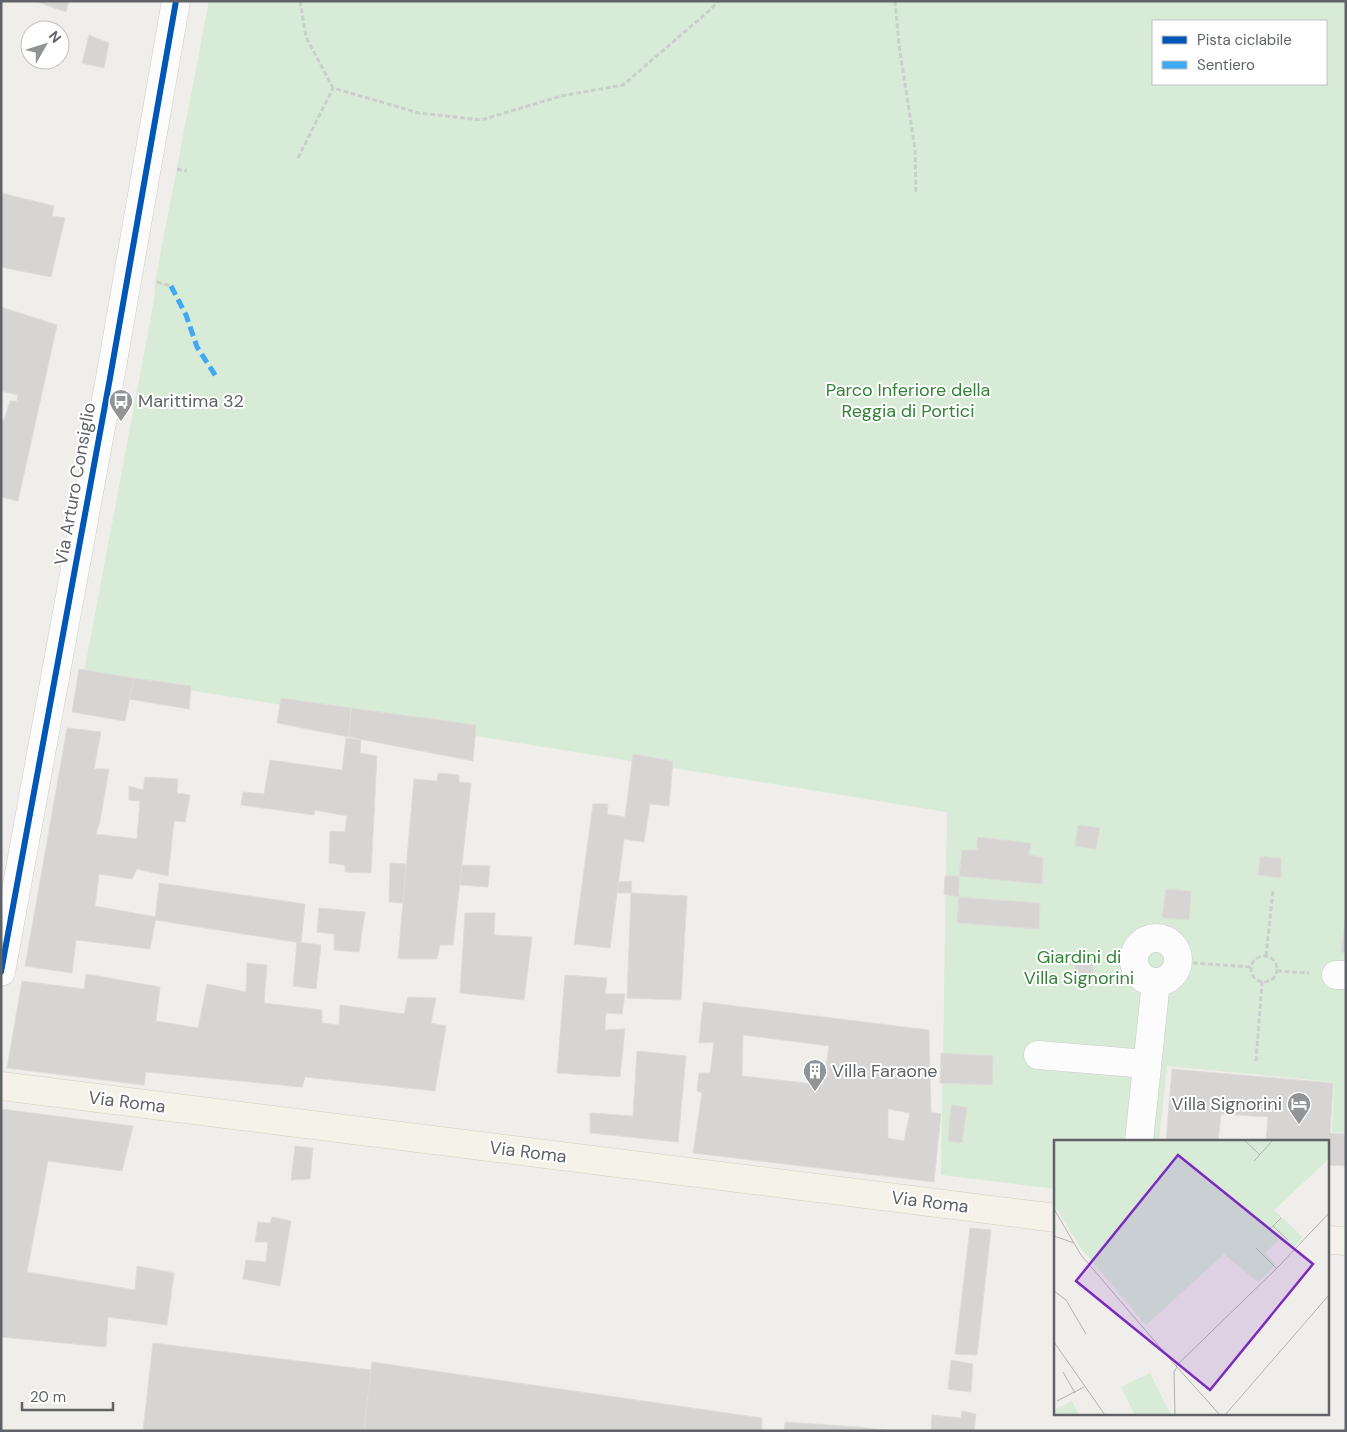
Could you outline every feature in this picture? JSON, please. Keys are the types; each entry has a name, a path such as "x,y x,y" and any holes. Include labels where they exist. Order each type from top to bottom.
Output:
{"main road":[{"name":"Via Roma","path":"1,1086 1054,1218"},
{"path":"1330,1240 1346,1241"}],"street":[{"name":"Via Arturo Consiglio","path":"1,972 110,378 176,1"},
{"path":"1156,938 1166,940 1174,946 1178,955 1178,962 1173,974 1166,980 1156,982 1147,980 1139,974 1135,965 1135,955 1139,946 1147,940 1156,938"},
{"path":"1139,1140 1156,982"},
{"path":"1038,1055 1148,1064"}],"path":[{"path":"300,1 306,37 333,88 419,113 481,120 561,96 623,85 718,1"},
{"path":"895,1 915,149 916,194"},
{"path":"298,158 333,88"},
{"path":"1266,956 1273,890"},
{"path":"1266,956 1272,958 1276,964 1277,971 1275,977 1269,982 1262,982 1256,980 1251,968 1253,961 1259,957 1266,956"},
{"path":"1178,962 1251,968"},
{"path":"1256,1061 1262,982"}],"green space":[{"name":"Parco Inferiore della Reggia di Portici","path":"209,1 1346,1 1346,1133 1332,1132 1334,1082 1167,1066 1159,1140 1054,1140 1054,1189 941,1175 947,812 84,673 155,295 155,282"}],"building":[{"path":"35,1 69,1 66,12"},
{"path":"89,35 109,43 104,68 82,63"},
{"path":"1,193 54,206 52,216 65,218 51,277 1,267"},
{"path":"1,307 57,325 18,501 1,497 1,420 4,420 10,401 17,401 18,395 1,391"},
{"path":"79,669 134,678 125,721 72,712"},
{"path":"134,678 191,686 189,709 129,699"},
{"path":"281,698 351,708 349,737 277,723"},
{"path":"351,708 476,725 473,761 349,737"},
{"path":"67,728 101,732 94,769 109,769 96,834 137,839 140,801 129,800 129,786 143,790 145,777 178,779 177,793 190,795 185,822 174,821 168,876 137,869 132,879 99,874 95,906 156,917 150,949 76,940 72,973 25,966"},
{"path":"346,738 361,740 360,753 377,756 371,873 345,872 345,865 329,863 330,831 345,832 347,816 315,810 314,815 241,805 243,792 264,794 270,760 342,770"},
{"path":"633,754 673,761 669,806 650,804 644,842 624,839 610,948 574,944 593,804 608,804 607,814 625,817"},
{"path":"438,773 459,775 459,782 471,783 453,945 440,945 437,959 398,959 414,779 437,781"},
{"path":"1078,825 1100,828 1096,849 1075,846"},
{"path":"977,837 1031,843 1029,855 1043,857 1042,884 959,876 962,850 977,850"},
{"path":"1260,856 1281,858 1281,878 1258,875"},
{"path":"390,863 406,864 403,903 389,902"},
{"path":"462,865 490,866 488,887 460,885"},
{"path":"945,876 959,876 959,897 944,894"},
{"path":"632,881 631,893 617,893 619,882"},
{"path":"159,883 305,904 301,943 155,920"},
{"path":"1166,889 1191,891 1189,920 1162,918"},
{"path":"631,893 687,896 681,1000 627,998"},
{"path":"959,897 1040,903 1039,929 957,923"},
{"path":"319,908 365,912 359,952 334,950 334,934 317,932"},
{"path":"465,913 495,913 494,935 532,937 524,1000 460,993"},
{"path":"1346,913 1346,953 1341,952"},
{"path":"297,942 321,945 316,989 293,986"},
{"path":"247,963 267,965 264,1003 322,1010 322,1023 339,1025 340,1005 404,1014 408,997 436,998 431,1023 446,1026 435,1091 305,1077 302,1087 146,1072 144,1085 7,1068 22,981 84,989 86,974 160,987 156,1021 198,1028 207,984 246,992"},
{"path":"1093,963 1093,979 1073,978 1075,964"},
{"path":"565,975 607,978 605,994 625,994 622,1014 606,1013 605,1030 625,1029 620,1077 557,1073"},
{"name":"Villa Faraone","path":"703,1002 929,1030 931,1112 941,1114 934,1182 693,1153 702,1093 697,1091 699,1073 710,1073 714,1042 699,1043","holes":["743,1035 829,1046 823,1085 742,1076","888,1109 910,1113 904,1141 888,1138"]},
{"path":"637,1051 686,1056 678,1142 590,1133 590,1113 633,1116"},
{"path":"941,1053 993,1056 992,1085 940,1083"},
{"name":"Villa Signorini","path":"1172,1069 1333,1083 1330,1133 1346,1134 1346,1166 1330,1165 1330,1140 1266,1140 1268,1117 1221,1114 1218,1140 1166,1140"},
{"path":"951,1105 967,1107 962,1143 948,1141"},
{"path":"1,1109 133,1126 122,1171 48,1161 27,1272 135,1290 137,1266 174,1273 167,1325 108,1317 106,1347 1,1337"},
{"path":"295,1146 313,1148 310,1179 291,1180"},
{"path":"272,1217 291,1221 280,1286 243,1279 246,1260 266,1262 268,1242 255,1242 258,1222 270,1223"},
{"path":"970,1228 991,1230 977,1355 955,1354"},
{"path":"153,1343 371,1370 364,1431 143,1431"},
{"path":"951,1360 973,1364 971,1392 948,1389"},
{"path":"372,1362 762,1418 762,1431 364,1431"},
{"path":"962,1411 976,1414 974,1431 931,1431 932,1415 961,1418"},
{"path":"785,1422 858,1427 858,1431 784,1431"},
{"path":"858,1427 893,1431 858,1431"}],"marked path":[{"path":"171,286 186,315 197,347 217,378"}],"cycle path":[{"path":"1,972 110,378 176,1"}],"place":[{"name":"Marittima 32","path":"121,422"},
{"name":"Villa Faraone","path":"815,1092"},
{"name":"Villa Signorini","path":"1299,1125"}],"park label":[{"name":"Giardini di Villa Signorini","path":"1079,968"}]}
